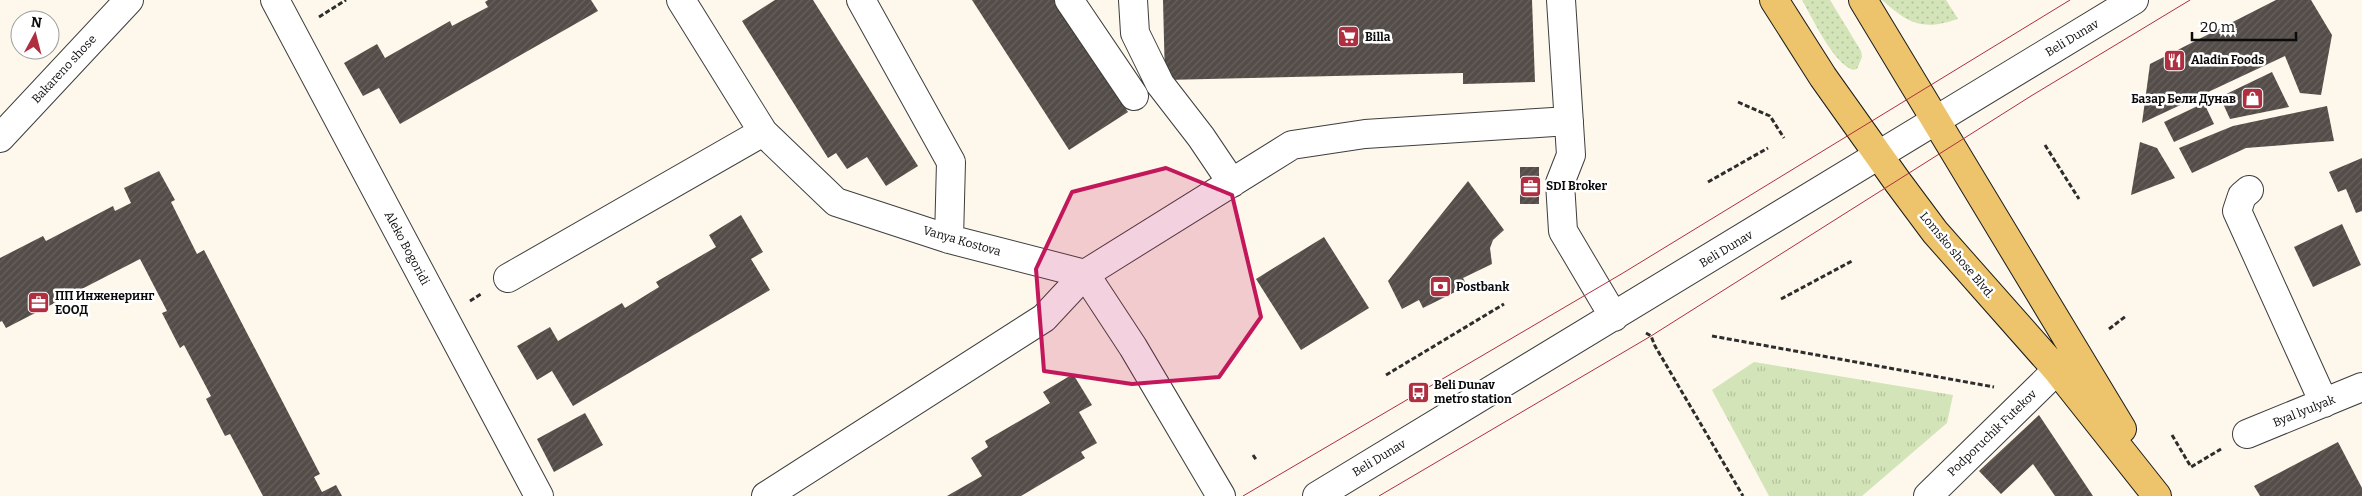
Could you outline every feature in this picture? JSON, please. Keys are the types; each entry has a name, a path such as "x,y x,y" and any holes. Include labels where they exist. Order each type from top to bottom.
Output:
{"main road":[{"name":"Lomsko shose Blvd.","path":"1774,0 1822,77 1935,232 2057,370 2158,496"},
{"name":"Lomsko shose Blvd.","path":"1863,0 2137,455 2158,496"}],"street":[{"name":"Bakareno shose","path":"0,138 129,0"},
{"name":"Aleko Bogoridi","path":"275,0 539,496"},
{"name":"Vanya Kostova","path":"681,0 763,132 836,202 949,239 1085,274"},
{"path":"861,0 952,162 949,239"},
{"path":"1069,0 1134,96"},
{"path":"1133,0 1135,33 1160,84 1201,137 1232,183"},
{"path":"1561,0 1571,155 1560,183 1563,232 1614,317"},
{"name":"Beli Dunav","path":"1317,496 2134,0"},
{"path":"766,496 1044,318 1085,274 1292,145 1365,134 1568,121"},
{"path":"508,278 763,132"},
{"path":"2249,190 2242,196 2237,211 2324,403"},
{"path":"1085,274 1133,347 1222,496"},
{"name":"Podporuchik Futekov","path":"1928,496 2057,370"},
{"name":"Byal lyulyak","path":"2247,434 2362,387"}],"path":[{"path":"1738,102 1770,116 1784,138"},
{"path":"2045,145 2078,198"},
{"path":"1708,182 1768,148"},
{"path":"1781,299 1852,261"},
{"path":"443,317 508,278"},
{"path":"1386,376 1504,304"},
{"path":"2109,329 2126,316"},
{"path":"1614,317 1651,336 1742,496"},
{"path":"1712,336 2002,388 2021,385 2030,396"},
{"path":"2172,435 2191,467 2247,434"},
{"path":"1253,455 1257,461"}],"highlighted area":[{"path":"1166,168 1232,195 1261,317 1219,377 1132,384 1044,371 1036,269 1072,192"}],"green space":[{"path":"1802,0 1830,0 1861,51 1862,57 1857,69 1853,70 1838,59 1824,40"},
{"path":"1882,0 1946,0 1958,19 1946,23 1925,25 1917,23 1900,15"},
{"path":"1754,362 1953,395 1947,423 1862,496 1769,496 1712,390"}],"building":[{"path":"488,0 591,0 598,11 400,124 379,88 363,96 344,63 377,44 385,58 450,21 452,26 488,7 485,2"},
{"path":"775,0 813,0 918,166 886,186 867,157 847,169 836,153 828,158 742,21"},
{"path":"972,0 1056,0 1128,112 1069,150"},
{"name":"Billa","path":"1163,0 1532,0 1535,82 1463,84 1463,73 1165,80"},
{"path":"2276,0 2311,0 2332,35 2321,95 2300,93 2285,56 2142,123 2150,64"},
{"path":"2272,72 2289,107 2230,119 2220,97"},
{"path":"2204,103 2214,124 2174,142 2164,122"},
{"path":"2327,106 2334,141 2246,148 2192,173 2179,148 2233,126"},
{"path":"2140,142 2157,148 2175,178 2131,195"},
{"path":"2362,158 2362,211 2356,213 2346,189 2338,192 2329,172"},
{"path":"1520,167 1539,167 1539,204 1520,204"},
{"path":"159,171 175,200 171,202 197,254 204,250 320,474 314,477 322,492 336,485 342,496 263,496 230,434 225,436 206,399 211,396 184,345 180,348 162,313 167,311 140,259 6,328 2,321 0,322 0,258 43,236 46,241 113,206 115,211 131,203 124,188"},
{"path":"1468,181 1504,230 1493,240 1490,248 1492,264 1463,278 1467,286 1423,308 1419,300 1402,309 1388,281"},
{"path":"741,215 763,252 751,259 770,290 573,406 552,371 537,380 517,346 550,327 558,341 622,303 625,308 659,287 656,282 716,247 709,235"},
{"path":"2342,224 2361,265 2313,287 2294,247"},
{"path":"1324,237 1369,308 1301,350 1256,279"},
{"path":"1073,374 1092,405 1079,412 1097,443 1081,452 1085,458 1021,496 947,496 982,476 971,458 988,447 985,441 1050,403 1043,392"},
{"path":"585,413 603,445 554,472 537,439"},
{"path":"2039,415 2093,496 2055,496 2033,464 2001,494 1979,471"},
{"path":"2338,442 2362,488 2362,496 2260,496 2254,486"}],"tram line":[{"path":"1243,496 1623,273 2070,0"},
{"path":"1379,496 1651,336 2031,96 2190,0"}],"place":[{"name":"Billa","path":"1349,37"},
{"name":"Aladin Foods","path":"2175,60"},
{"name":"Базар Бели Дунав","path":"2252,99"},
{"name":"SDI Broker","path":"1530,186"},
{"name":"Postbank","path":"1440,287"},
{"name":"ПП Инженеринг ЕООД","path":"39,303"},
{"name":"Beli Dunav metro station","path":"1418,392"}]}
